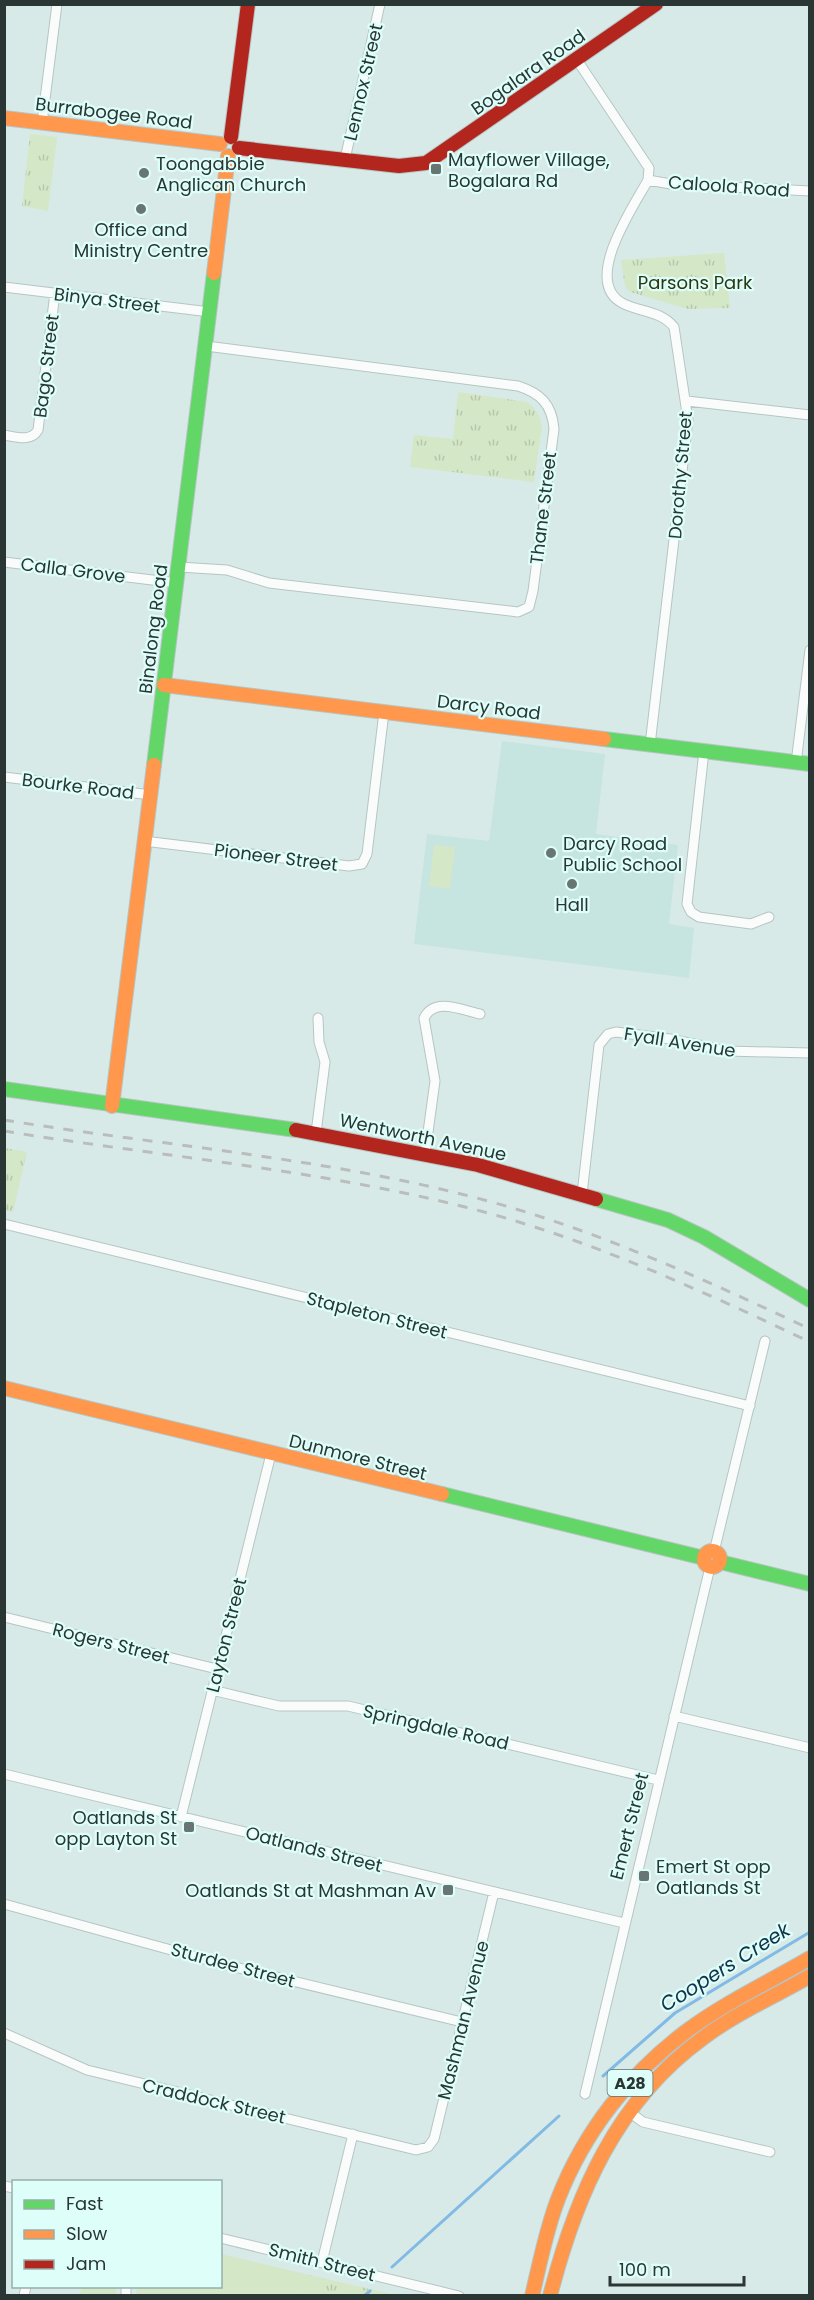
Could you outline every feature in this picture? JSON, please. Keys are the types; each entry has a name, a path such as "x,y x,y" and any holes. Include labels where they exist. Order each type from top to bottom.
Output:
{"main road":[{"name":"Binalong Road","path":"112,1106 248,4"},
{"name":"Bogalara Road","path":"419,165 434,159 656,4"},
{"name":"Burrabogee Road","path":"4,118 229,146 419,165"},
{"name":"Darcy Road","path":"164,685 803,763"},
{"name":"Wentworth Avenue","path":"4,1089 316,1133 425,1154 582,1194 644,1212 694,1232 810,1300"},
{"name":"Dunmore Street","path":"4,1388 810,1584"},
{"name":"A28","path":"532,2295 548,2228 565,2181 607,2110 659,2054 688,2030 810,1958"},
{"name":"A28","path":"550,2295 561,2246 586,2177 608,2138 647,2087 703,2037 810,1976"}],"street":[{"path":"42,123 57,4"},
{"name":"Lennox Street","path":"345,159 380,4"},
{"path":"577,60 645,159 649,168 648,180"},
{"name":"Caloola Road","path":"648,180 671,184 810,191"},
{"name":"Dorothy Street","path":"648,180 611,247 607,264 609,282 614,296 619,301 661,316 674,327 687,401 688,420 650,745"},
{"name":"Binya Street","path":"4,287 210,312"},
{"name":"Bago Street","path":"4,435 33,437 40,425 54,293"},
{"name":"Thane Street","path":"179,567 227,570 269,583 518,612 529,607 533,591 554,429 549,407 542,397 518,386 206,346"},
{"path":"687,401 810,416"},
{"name":"Calla Grove","path":"4,562 177,583"},
{"path":"803,763 810,650"},
{"name":"Pioneer Street","path":"144,841 349,866 362,864 366,854 384,712"},
{"path":"704,751 687,904 690,912 699,917 752,924 769,917"},
{"name":"Bourke Road","path":"4,777 150,795"},
{"path":"425,1154 435,1081 424,1018 428,1011 439,1005 480,1014"},
{"path":"316,1133 325,1062 319,1042 318,1017"},
{"name":"Fyall Avenue","path":"582,1194 599,1045 608,1034 616,1032 670,1039 744,1053 810,1053"},
{"name":"Stapleton Street","path":"4,1224 750,1406"},
{"name":"Emert Street","path":"585,2094 658,1780 765,1341"},
{"name":"Layton Street","path":"181,1817 271,1454"},
{"name":"Rogers Street","path":"4,1617 217,1669"},
{"name":"Springdale Road","path":"212,1690 279,1706 348,1706 658,1780"},
{"path":"674,1716 810,1748"},
{"name":"Oatlands Street","path":"4,1774 624,1923"},
{"name":"Mashman Avenue","path":"428,2147 434,2139 494,1892"},
{"name":"Sturdee Street","path":"4,1904 222,1964 462,2022"},
{"name":"Craddock Street","path":"4,2033 87,2070 416,2150 428,2147"},
{"path":"628,2111 644,2122 770,2152"},
{"path":"322,2262 353,2134"},
{"name":"Smith Street","path":"222,2238 459,2295"}],"shaded area":[{"name":"Darcy Road Public School","path":"502,741 605,754 596,834 678,845 669,924 694,928 689,978 414,944 427,834 489,841"}],"green space":[{"path":"30,134 57,137 48,211 22,206"},
{"name":"Parsons Park","path":"724,253 730,308 688,309 630,292 625,287 621,260"},
{"path":"458,392 527,402 535,410 542,426 534,482 410,467 414,435 453,439"},
{"path":"434,845 455,847 450,889 429,886"},
{"path":"5,1148 27,1152 13,1212 5,1210"},
{"path":"222,2254 305,2274 299,2295 136,2295 137,2288 222,2288"},
{"path":"305,2274 395,2295 299,2296"},
{"path":"82,2288 116,2288 116,2295 79,2295"}],"waterway":[{"name":"Coopers Creek","path":"603,2076 675,2013 810,1932"},
{"name":"Coopers Creek","path":"392,2267 559,2116"},
{"name":"Coopers Creek","path":"364,2296 370,2291"}],"railway":[{"path":"4,1120 296,1161 469,1196 557,1222 642,1254 810,1329"},
{"path":"4,1131 293,1173 465,1207 510,1219 597,1249 683,1284 810,1342"}],"traffic: fast":[{"path":"154,765 214,273"},
{"path":"604,739 810,764"},
{"path":"4,1089 296,1130"},
{"path":"596,1199 668,1220 704,1237 810,1300"},
{"path":"442,1494 704,1558"},
{"path":"720,1562 810,1584"}],"traffic: slow":[{"path":"4,118 220,144"},
{"path":"214,273 228,156"},
{"path":"164,685 604,739"},
{"path":"112,1106 154,765"},
{"path":"4,1388 442,1494"},
{"path":"712,1551 718,1553 720,1559 718,1565 712,1567 706,1565 704,1559 706,1553 712,1551"},
{"path":"532,2296 554,2211 569,2174 595,2127 628,2085 667,2047 702,2020 810,1958"},
{"path":"550,2296 560,2258 587,2187 623,2121 646,2091 673,2063 703,2038 742,2013 810,1976"}],"traffic: jam":[{"path":"231,137 248,4"},
{"path":"239,148 399,166 426,163 656,4"},
{"path":"296,1130 478,1165 596,1199"}],"place":[{"name":"Mayflower Village, Bogalara Rd","path":"436,169"},
{"name":"Toongabbie Anglican Church","path":"144,173"},
{"name":"Office and Ministry Centre","path":"141,209"},
{"name":"Darcy Road Public School","path":"551,853"},
{"name":"Hall","path":"572,884"},
{"name":"Oatlands St opp Layton St","path":"189,1827"},
{"name":"Emert St opp Oatlands St","path":"644,1876"},
{"name":"Oatlands St at Mashman Av","path":"448,1890"}]}
